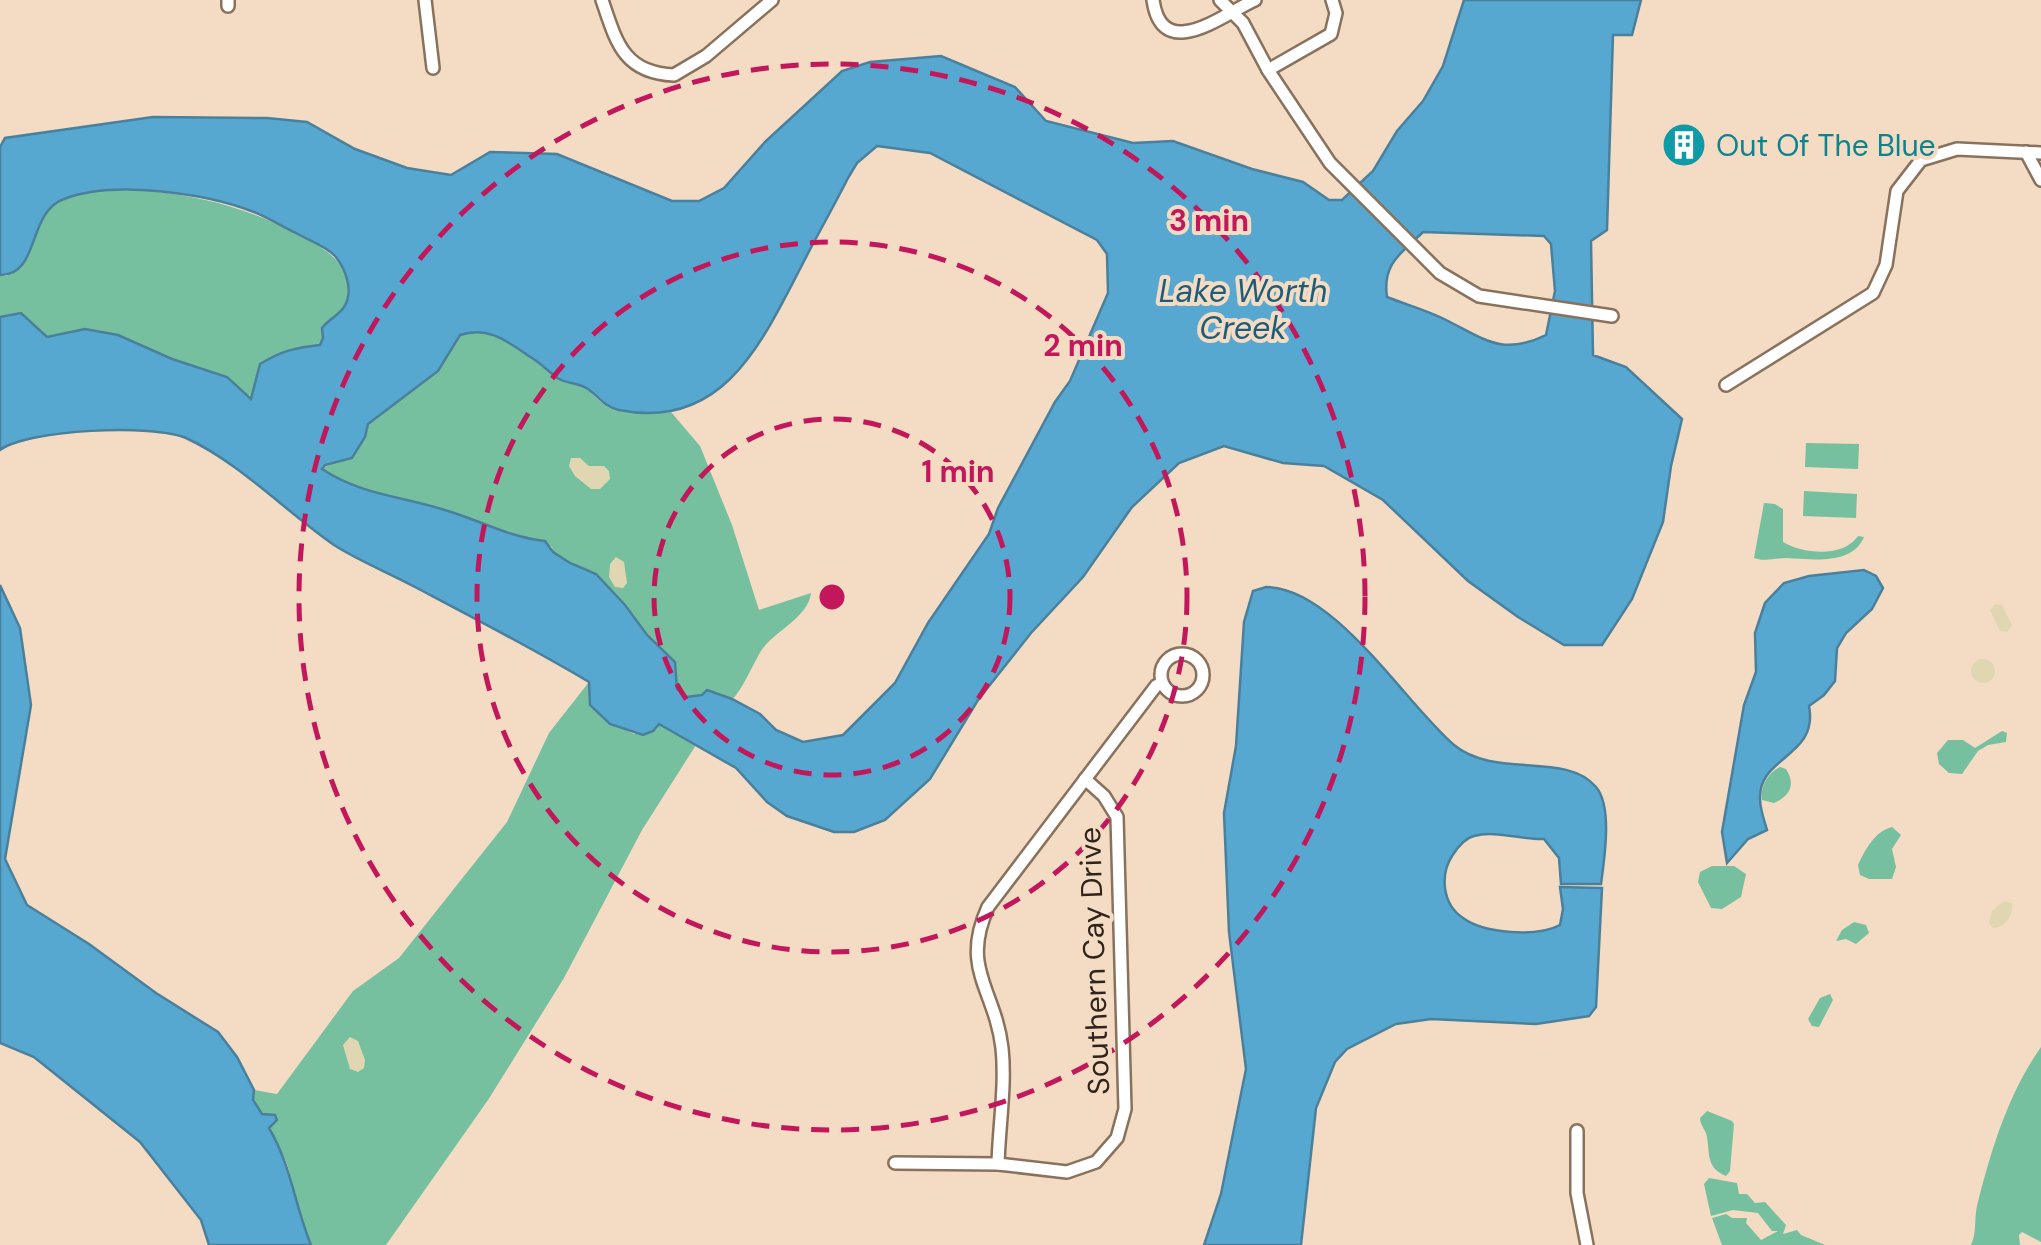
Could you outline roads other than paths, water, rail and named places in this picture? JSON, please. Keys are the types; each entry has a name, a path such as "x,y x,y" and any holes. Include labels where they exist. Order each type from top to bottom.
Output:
{"street":[{"path":"424,0 433,68"},
{"path":"602,0 618,46 642,69 674,75 706,56 772,0"},
{"path":"1153,0 1155,13 1167,26 1186,34 1209,27 1230,10 1254,0"},
{"path":"1220,0 1243,24 1268,70 1330,163 1440,274 1464,289 1503,302 1612,316"},
{"path":"1268,70 1331,34 1336,13 1332,0"},
{"path":"1726,384 1874,292 1886,266 1897,191 1921,160 1957,150 2041,153"},
{"path":"2026,152 2041,180"},
{"name":"Southern Cay Drive","path":"998,1164 1002,1047 975,952 977,931 988,906 1162,683"},
{"name":"Southern Cay Drive","path":"895,1163 998,1164 1067,1172 1096,1162 1117,1138 1125,1109 1117,818 1104,796 1085,779"},
{"path":"1577,1130 1577,1193 1586,1245"}],"water":[{"name":"Lake Worth Creek","path":"1464,0 1641,0 1632,35 1613,35 1607,230 1591,241 1593,355 1626,367 1682,419 1663,522 1632,599 1602,645 1564,645 1518,617 1468,581 1383,500 1324,466 1283,463 1224,446 1179,463 1132,507 1083,577 1031,633 978,700 930,779 885,820 854,832 834,832 787,816 767,802 736,768 659,724 643,735 610,724 590,705 589,682 344,551 225,460 186,438 147,431 92,431 37,437 0,450 0,317 21,313 47,337 85,329 118,335 227,377 251,399 260,364 289,350 320,345 322,328 342,310 348,294 339,261 317,243 234,205 159,191 108,190 64,199 44,216 22,265 13,273 0,275 0,147 5,138 153,117 267,118 307,122 355,149 407,168 451,175 490,152 557,154 672,201 699,201 724,188 765,142 842,71 870,62 941,56 1015,87 1046,121 1133,143 1173,141 1303,182 1329,200 1342,200 1373,171 1443,66","holes":["877,146 930,153 1097,240 1107,254 1108,293 1070,381 998,508 989,534 928,623 895,683 843,735 803,742 776,730 760,714 732,699 707,690 702,695 687,697 677,689 675,662 647,635 625,605 596,574 570,563 545,541 368,490 322,469 352,458 368,424 438,371 460,335 481,332 500,338 559,379 585,387 619,410 655,413 686,407 712,394 754,351 848,178 857,163","1423,232 1544,236 1551,244 1555,291 1546,335 1518,344 1495,343 1387,297 1390,267"]},
{"path":"1864,570 1876,576 1883,588 1872,609 1846,633 1837,648 1835,681 1809,706 1810,723 1805,736 1762,785 1760,803 1767,830 1748,839 1727,863 1722,832 1744,705 1756,672 1755,633 1765,603 1784,583"},
{"path":"0,585 20,628 31,705 5,859 27,905 218,1032 237,1057 262,1114 275,1115 277,1120 269,1128 283,1156 311,1245 209,1245 201,1220 140,1142 34,1057 0,1043"},
{"path":"1266,587 1292,592 1342,626 1454,745 1489,761 1567,770 1596,787 1606,820 1601,884 1561,884 1559,858 1544,839 1491,834 1467,839 1454,853 1448,864 1445,889 1451,905 1463,918 1484,928 1511,932 1560,925 1560,887 1602,888 1596,1007 1589,1016 1536,1024 1431,1019 1396,1024 1347,1049 1335,1062 1316,1108 1301,1245 1204,1245 1221,1194 1246,1069 1229,932 1224,813 1236,746 1244,622 1253,591"}],"place":[{"name":"Out Of The Blue","path":"1684,145"}]}
